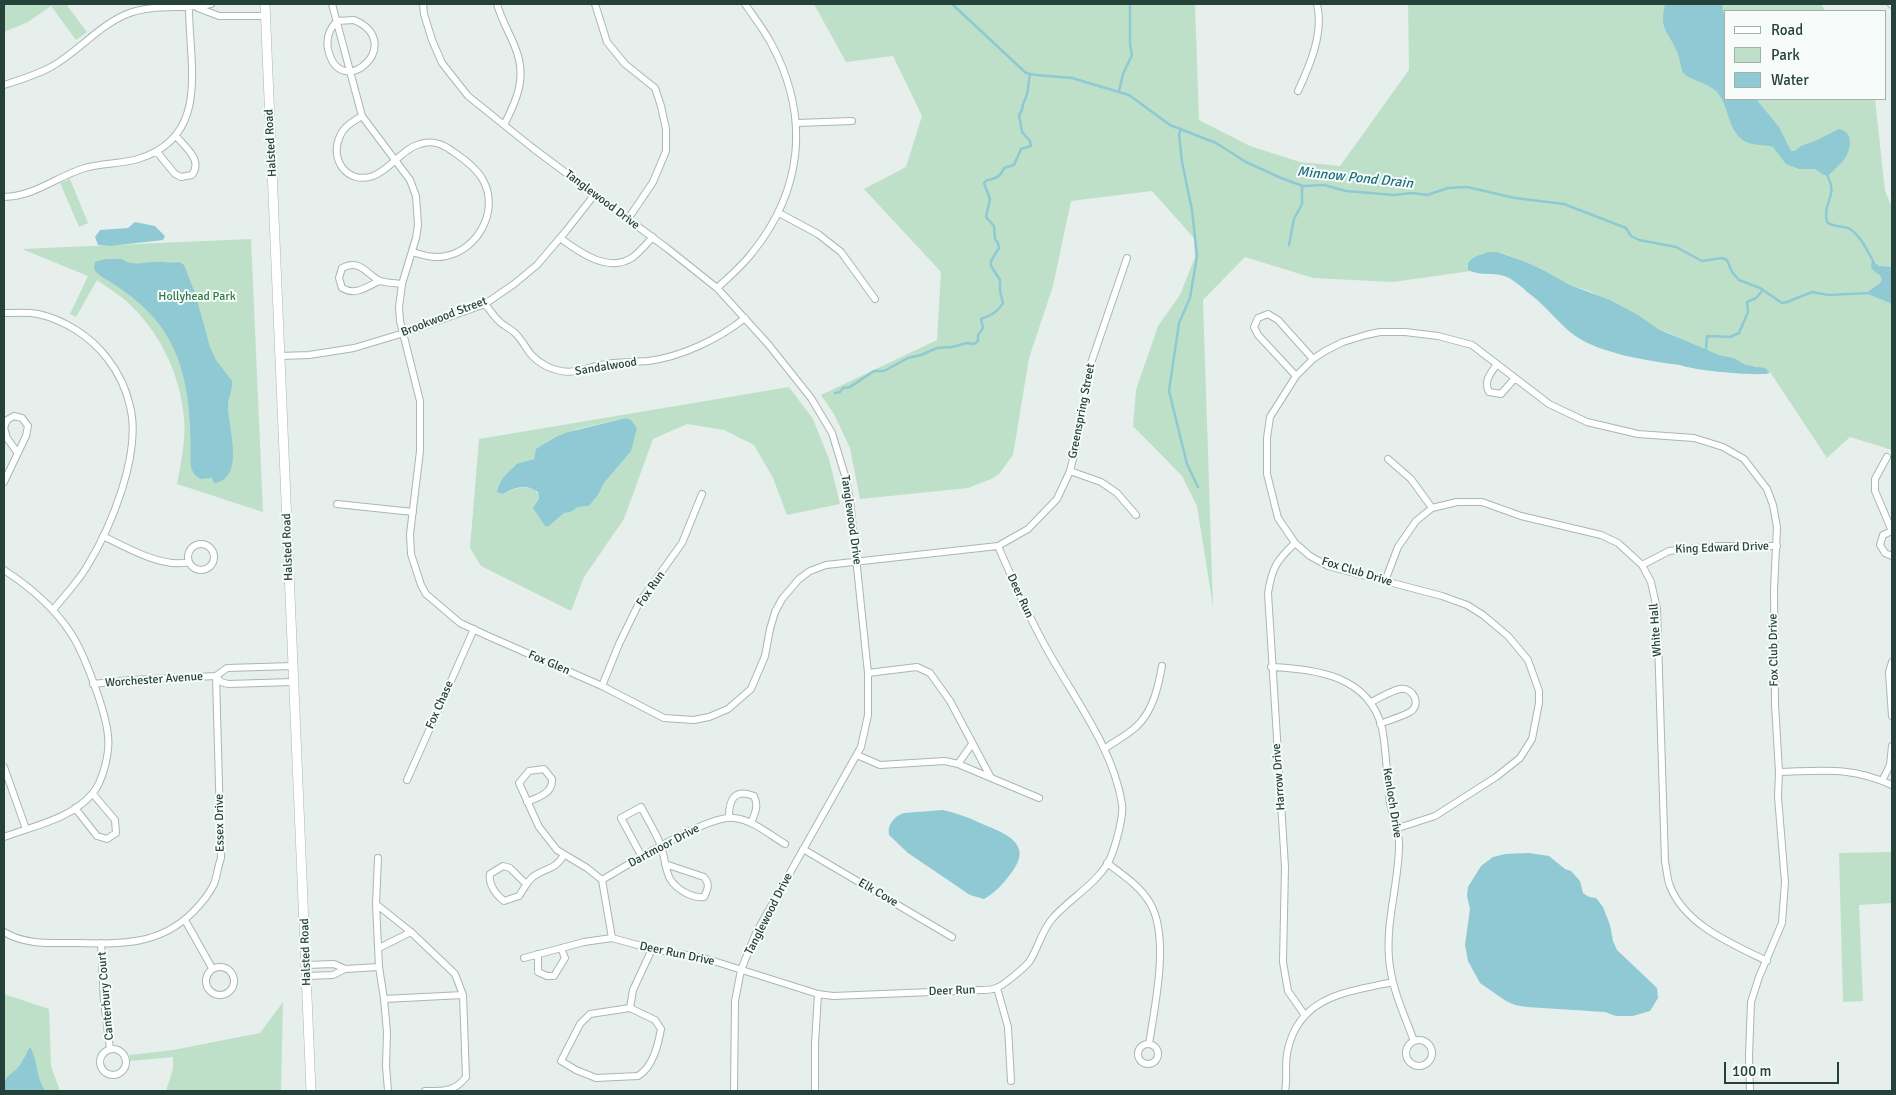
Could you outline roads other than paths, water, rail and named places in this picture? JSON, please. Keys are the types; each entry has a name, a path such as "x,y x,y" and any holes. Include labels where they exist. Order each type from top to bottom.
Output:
{"street":[{"path":"4,84 51,67 105,26 129,13 158,8 196,7 211,4"},
{"name":"Halsted Road","path":"265,4 310,1091"},
{"path":"332,4 362,116 396,160"},
{"name":"Tanglewood Drive","path":"423,4 432,40 442,62 468,96 717,288 745,318 811,398 832,433 846,479 857,561 868,673 868,714 861,747 756,933 741,970 735,1001 734,1091"},
{"path":"497,4 500,15 516,48 521,71 520,88 516,102 504,125"},
{"path":"594,4 607,42 625,64 654,88 661,106 666,129 666,151 653,182 628,219"},
{"path":"717,288 751,254 780,213 790,183 797,145 797,123 785,75 772,45 745,4"},
{"path":"1298,91 1312,61 1319,18 1317,4"},
{"path":"4,197 12,197 41,189 84,168 137,160 157,152 176,136 190,111 193,90 188,7"},
{"path":"196,7 219,16 266,16"},
{"path":"354,20 366,25 374,41 374,54 369,62 363,68 351,72 339,69 329,53 328,33 337,21 354,20"},
{"path":"362,116 348,124 341,133 336,146 338,162 350,176 372,176 385,170 415,146 422,143 440,144 467,161 484,180 488,191 487,220 480,232 464,249 444,257 434,257 412,252"},
{"path":"797,123 852,121"},
{"path":"157,152 175,174 181,177 192,175 196,170 195,158 176,136"},
{"name":"Fox Glen","path":"396,160 410,180 416,196 418,225 402,284 399,307 420,401 420,451 410,534 411,554 420,584 435,603 460,622 602,686 664,718 694,720 709,717 728,709 751,689 765,656 770,629 776,612 782,599 791,587 810,571 826,565 857,561"},
{"name":"Brookwood Street","path":"280,356 335,352 404,333 486,304 537,265 594,194"},
{"path":"780,213 818,234 841,252 875,299"},
{"path":"560,238 581,254 614,263 633,257 653,237"},
{"name":"Greenspring Street","path":"857,561 998,546 1028,529 1057,500 1070,471 1076,447 1090,366 1127,258"},
{"path":"379,281 355,292 348,292 342,288 338,278 342,268 354,264 360,266 379,281 402,284"},
{"name":"Sandalwood","path":"486,304 499,321 516,333 529,355 546,366 572,373 604,365 670,357 734,327 745,318"},
{"path":"4,313 38,314 69,325 99,348 118,372 131,407 132,440 128,468 113,514 86,569 53,610"},
{"path":"1296,376 1258,335 1254,327 1258,318 1268,314 1278,320 1313,359"},
{"name":"Fox Club Drive","path":"1398,828 1435,816 1496,777 1520,758 1532,738 1539,703 1539,691 1528,660 1508,636 1490,619 1467,605 1442,596 1328,566 1310,556 1295,543 1278,518 1267,474 1267,438 1270,418 1296,376 1313,359 1343,342 1366,335 1380,332 1406,332 1438,336 1472,345 1549,404 1587,422 1638,434 1694,438 1723,447 1744,458 1767,489 1773,505 1777,527 1774,630 1778,797 1785,882 1782,923 1759,977 1751,1002 1750,1091"},
{"path":"1497,364 1487,380 1486,384 1489,392 1501,394 1515,378"},
{"path":"4,482 28,430 26,421 18,417 7,420 4,428 7,438 17,452"},
{"path":"1887,457 1875,478 1875,491 1892,531 1883,535 1880,545 1885,553 1892,556"},
{"path":"1388,459 1411,479 1432,508"},
{"path":"1070,471 1101,482 1117,493 1136,515"},
{"name":"Fox Run","path":"602,686 619,644 639,603 682,543 702,494"},
{"name":"White Hall","path":"1385,581 1398,547 1416,521 1432,508 1457,502 1482,502 1521,516 1601,535 1618,543 1642,565 1651,582 1656,609 1665,862 1670,886 1681,905 1699,923 1725,941 1767,961"},
{"path":"337,504 413,512"},
{"path":"103,536 140,555 182,564 189,562"},
{"name":"Harrow Drive","path":"1295,543 1283,555 1272,571 1268,593 1271,667 1285,867 1283,962 1288,991 1304,1014"},
{"path":"197,544 206,544 213,550 214,563 208,569 194,569 189,562 188,553 197,544"},
{"name":"Deer Run","path":"741,970 818,994 833,996 997,988 1029,962 1045,927 1058,911 1092,883 1107,864 1115,848 1122,807 1116,776 1104,749 1043,643 1022,602 998,546"},
{"name":"King Edward Drive","path":"1642,565 1669,550 1715,546 1776,546"},
{"path":"4,570 31,588 53,610 75,641 93,684 108,737 107,760 93,794 66,814 4,837"},
{"name":"Fox Chase","path":"407,780 474,629"},
{"path":"1892,662 1889,672 1892,716"},
{"name":"Worchester Avenue","path":"93,684 130,680 216,676 227,668 293,666"},
{"path":"1104,749 1137,727 1149,710 1158,692 1162,666"},
{"path":"868,673 917,667 930,673 950,701 990,776"},
{"name":"Kenloch Drive","path":"1271,667 1302,668 1331,675 1353,686 1371,702 1380,724 1391,808 1398,828 1399,846 1390,926 1389,957 1392,982 1414,1042"},
{"name":"Worchester Avenue","path":"216,676 221,682 228,684 294,682"},
{"name":"Essex Drive","path":"4,932 32,942 101,943 138,941 163,934 185,920 202,903 213,884 221,858 216,676"},
{"path":"1371,702 1398,690 1406,689 1413,694 1414,707 1410,712 1380,724"},
{"path":"958,764 972,744"},
{"path":"1882,781 1890,764 1892,746"},
{"path":"857,755 880,764 945,761 958,764 1039,798"},
{"path":"4,767 26,829"},
{"path":"527,802 550,790 552,779 544,769 529,771 519,783 527,802 539,827 557,850 587,868 602,880 612,938"},
{"path":"1778,772 1837,770 1855,772 1892,785"},
{"path":"751,823 756,812 757,802 754,796 740,793 730,800 729,817 751,823 785,844"},
{"path":"75,808 97,836 107,839 116,833 115,820 93,794"},
{"path":"642,856 622,818 641,807 661,847 665,864 669,879 678,888 697,898 704,898 709,888 708,882 704,877 665,864"},
{"name":"Dartmoor Drive","path":"602,880 642,856 704,824 729,817"},
{"name":"Elk Cove","path":"803,849 952,937"},
{"path":"526,884 510,868 502,866 490,874 489,877 497,895 504,901 519,896 526,884 534,876 550,869 564,855"},
{"path":"378,858 376,904 379,967 387,1032 386,1066 388,1091"},
{"path":"1107,864 1132,881 1150,902 1158,924 1160,935 1158,983 1149,1044"},
{"path":"376,904 411,932 455,974 463,995 466,1077 461,1085 449,1091 425,1091"},
{"path":"185,920 212,968"},
{"path":"379,948 411,932"},
{"name":"Deer Run Drive","path":"524,958 584,942 612,938 652,949 704,958 741,970"},
{"name":"Canterbury Court","path":"101,943 104,1002 110,1049"},
{"path":"538,954 538,972 546,976 554,976 565,958 560,948"},
{"path":"630,1008 633,990 652,949"},
{"path":"306,965 334,964 345,969"},
{"path":"222,966 230,971 234,984 228,992 220,995 207,989 206,975 212,968 222,966"},
{"path":"306,976 333,975 345,969 379,967"},
{"path":"1287,1089 1287,1051 1293,1033 1304,1014 1327,999 1345,992 1392,982"},
{"path":"997,988 1008,1027 1011,1081"},
{"path":"815,1091 818,994"},
{"path":"384,999 463,995"},
{"path":"630,1008 654,1020 661,1029 656,1050 643,1073 638,1076 596,1078 576,1070 561,1061 580,1024 590,1014 630,1008"},
{"name":"Kenloch Drive","path":"1414,1042 1424,1042 1431,1049 1431,1058 1424,1065 1414,1065 1407,1058 1407,1048 1414,1042"},
{"name":"Canterbury Court","path":"110,1049 118,1050 125,1060 124,1068 121,1072 113,1075 102,1069 100,1061 103,1053 110,1049"}],"water":[{"path":"1665,4 1722,4 1724,16 1724,100 1757,100 1779,127 1791,151 1795,151 1801,146 1839,129 1844,131 1850,142 1846,157 1829,175 1824,175 1815,169 1799,169 1786,164 1773,147 1756,145 1740,138 1732,126 1717,92 1683,73 1677,53 1663,24"},
{"path":"135,222 155,226 165,236 163,240 110,246 98,245 95,237 100,230 128,228"},
{"path":"1490,252 1497,252 1526,262 1570,285 1610,300 1638,315 1658,329 1719,355 1734,358 1746,365 1765,368 1770,373 1740,374 1697,369 1622,355 1593,345 1570,332 1538,301 1509,278 1468,270 1468,263 1472,259"},
{"path":"105,259 122,259 130,263 179,262 184,265 195,293 210,347 216,360 232,381 228,414 232,437 233,462 230,472 224,479 214,483 212,478 200,479 194,474 191,468 188,401 178,358 169,339 156,320 121,289 96,272 94,269 95,262"},
{"path":"1872,261 1879,266 1892,267 1892,304 1866,293 1882,280 1880,275 1872,268"},
{"path":"626,418 631,420 637,428 631,451 604,483 598,495 589,506 578,507 571,512 564,513 549,526 545,526 533,508 539,498 538,492 534,489 525,487 516,488 503,494 497,492 502,480 516,464 534,459 536,449 557,436"},
{"path":"943,810 997,830 1018,846 1020,853 1018,862 1012,872 992,894 984,899 970,895 908,853 889,835 890,824 900,814"},
{"path":"1529,853 1549,856 1565,869 1571,871 1580,881 1583,893 1589,897 1596,898 1603,907 1617,950 1657,988 1658,998 1650,1011 1633,1016 1616,1016 1605,1012 1527,1007 1506,1001 1480,983 1468,961 1465,945 1470,909 1467,896 1468,887 1481,866 1493,857 1505,854"},
{"path":"30,1047 33,1052 40,1082 46,1091 4,1091 5,1081 20,1065"}],"waterway":[{"name":"Minnow Pond Drain","path":"952,4 1026,73 1072,78 1129,95 1170,125 1216,143 1246,162 1303,186 1324,185 1346,191 1394,195 1412,193 1427,195 1448,188 1467,187 1515,198 1564,204 1626,228 1631,236 1639,240 1676,247 1702,261 1722,258 1727,260 1732,272 1739,280 1760,288 1782,303 1812,292 1828,295 1870,293"},
{"path":"1119,91 1123,74 1132,55 1130,44 1130,4"},
{"path":"835,393 840,392 843,388 850,387 874,371 884,371 908,358 937,348 952,347 966,343 974,344 978,341 978,335 983,328 981,319 994,313 1003,303 1000,280 991,266 991,261 999,248 995,239 994,226 986,217 990,199 984,183 987,180 998,177 1004,168 1014,165 1021,149 1031,146 1030,141 1022,132 1019,115 1027,94 1030,74"},
{"path":"1181,129 1179,134 1182,162 1192,210 1197,256 1190,298 1179,323 1169,391 1187,464 1198,487"},
{"path":"1827,175 1831,189 1826,215 1827,222 1854,232 1874,263"},
{"path":"1289,245 1294,219 1302,204 1302,186"},
{"path":"1706,349 1707,336 1730,337 1739,333 1748,312 1747,302 1756,298 1763,290"}],"park label":[{"name":"Hollyhead Park","path":"197,297"}]}
